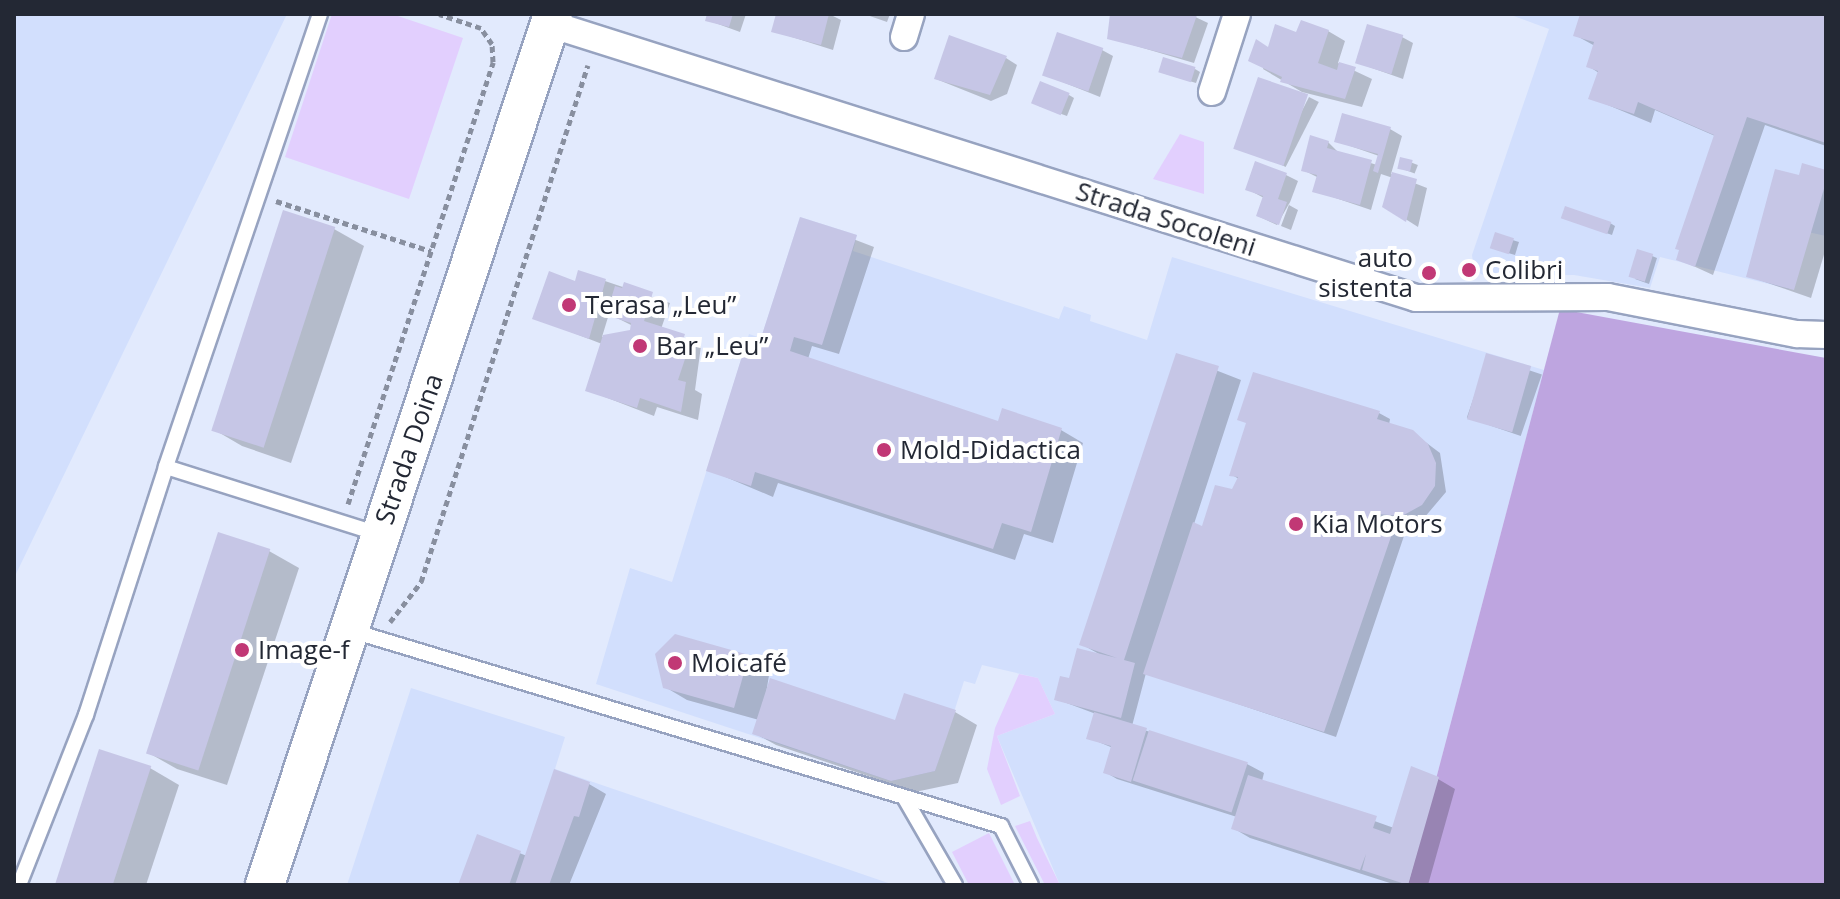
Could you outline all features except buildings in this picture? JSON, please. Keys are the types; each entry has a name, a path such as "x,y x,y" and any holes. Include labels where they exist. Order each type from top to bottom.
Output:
{"main road":[{"name":"Strada Doina","path":"265,885 363,634 379,534 541,17"}],"street":[{"path":"1212,92 1237,14"},
{"name":"Strada Socoleni","path":"541,17 597,38 1416,298 1608,297 1797,334 1826,335"}],"lane":[{"path":"19,885 86,715 166,467 320,14"},
{"path":"166,467 379,534"},
{"path":"363,634 1001,826 1031,885"},
{"path":"904,797 955,885"}],"path":[{"path":"343,521 493,62 492,44 481,28 439,14"},
{"path":"363,634 421,582 597,38"},
{"path":"258,195 431,251"}],"shaded area":[{"path":"14,14 287,14 14,578"},
{"path":"332,14 392,14 463,38 409,199 285,157"},
{"path":"1508,14 1826,14 1826,236 1808,232 1789,289 1660,257 1650,288 1574,275 1485,276 1474,270 1472,255 1549,29"},
{"path":"1180,134 1204,142 1204,194 1153,179"},
{"path":"800,217 857,235 853,251 1059,319 1064,306 1091,315 1090,321 1147,340 1172,257 1544,370 1408,885 1060,885 997,736 1055,714 1038,678 982,665 975,684 964,681 935,771 891,781 596,684 630,568 672,582 749,334 761,338"},
{"path":"1560,309 1826,358 1826,885 1408,885"},
{"path":"1019,674 1038,678 1055,714 997,736 1020,796 1001,805 987,769 995,728"},
{"path":"411,688 565,737 555,769 894,885 347,885"},
{"path":"1030,821 1060,885 1045,885 1015,826"},
{"path":"989,833 1015,885 969,885 952,852"}],"place":[{"name":"Colibri","path":"1469,270"},
{"name":"auto sistenta","path":"1429,273"},
{"name":"Terasa „Leu”","path":"569,305"},
{"name":"Bar „Leu”","path":"640,346"},
{"name":"Mold-Didactica","path":"884,450"},
{"name":"Kia Motors","path":"1296,524"},
{"name":"Image-f","path":"242,650"},
{"name":"Moicafé","path":"675,663"}]}
